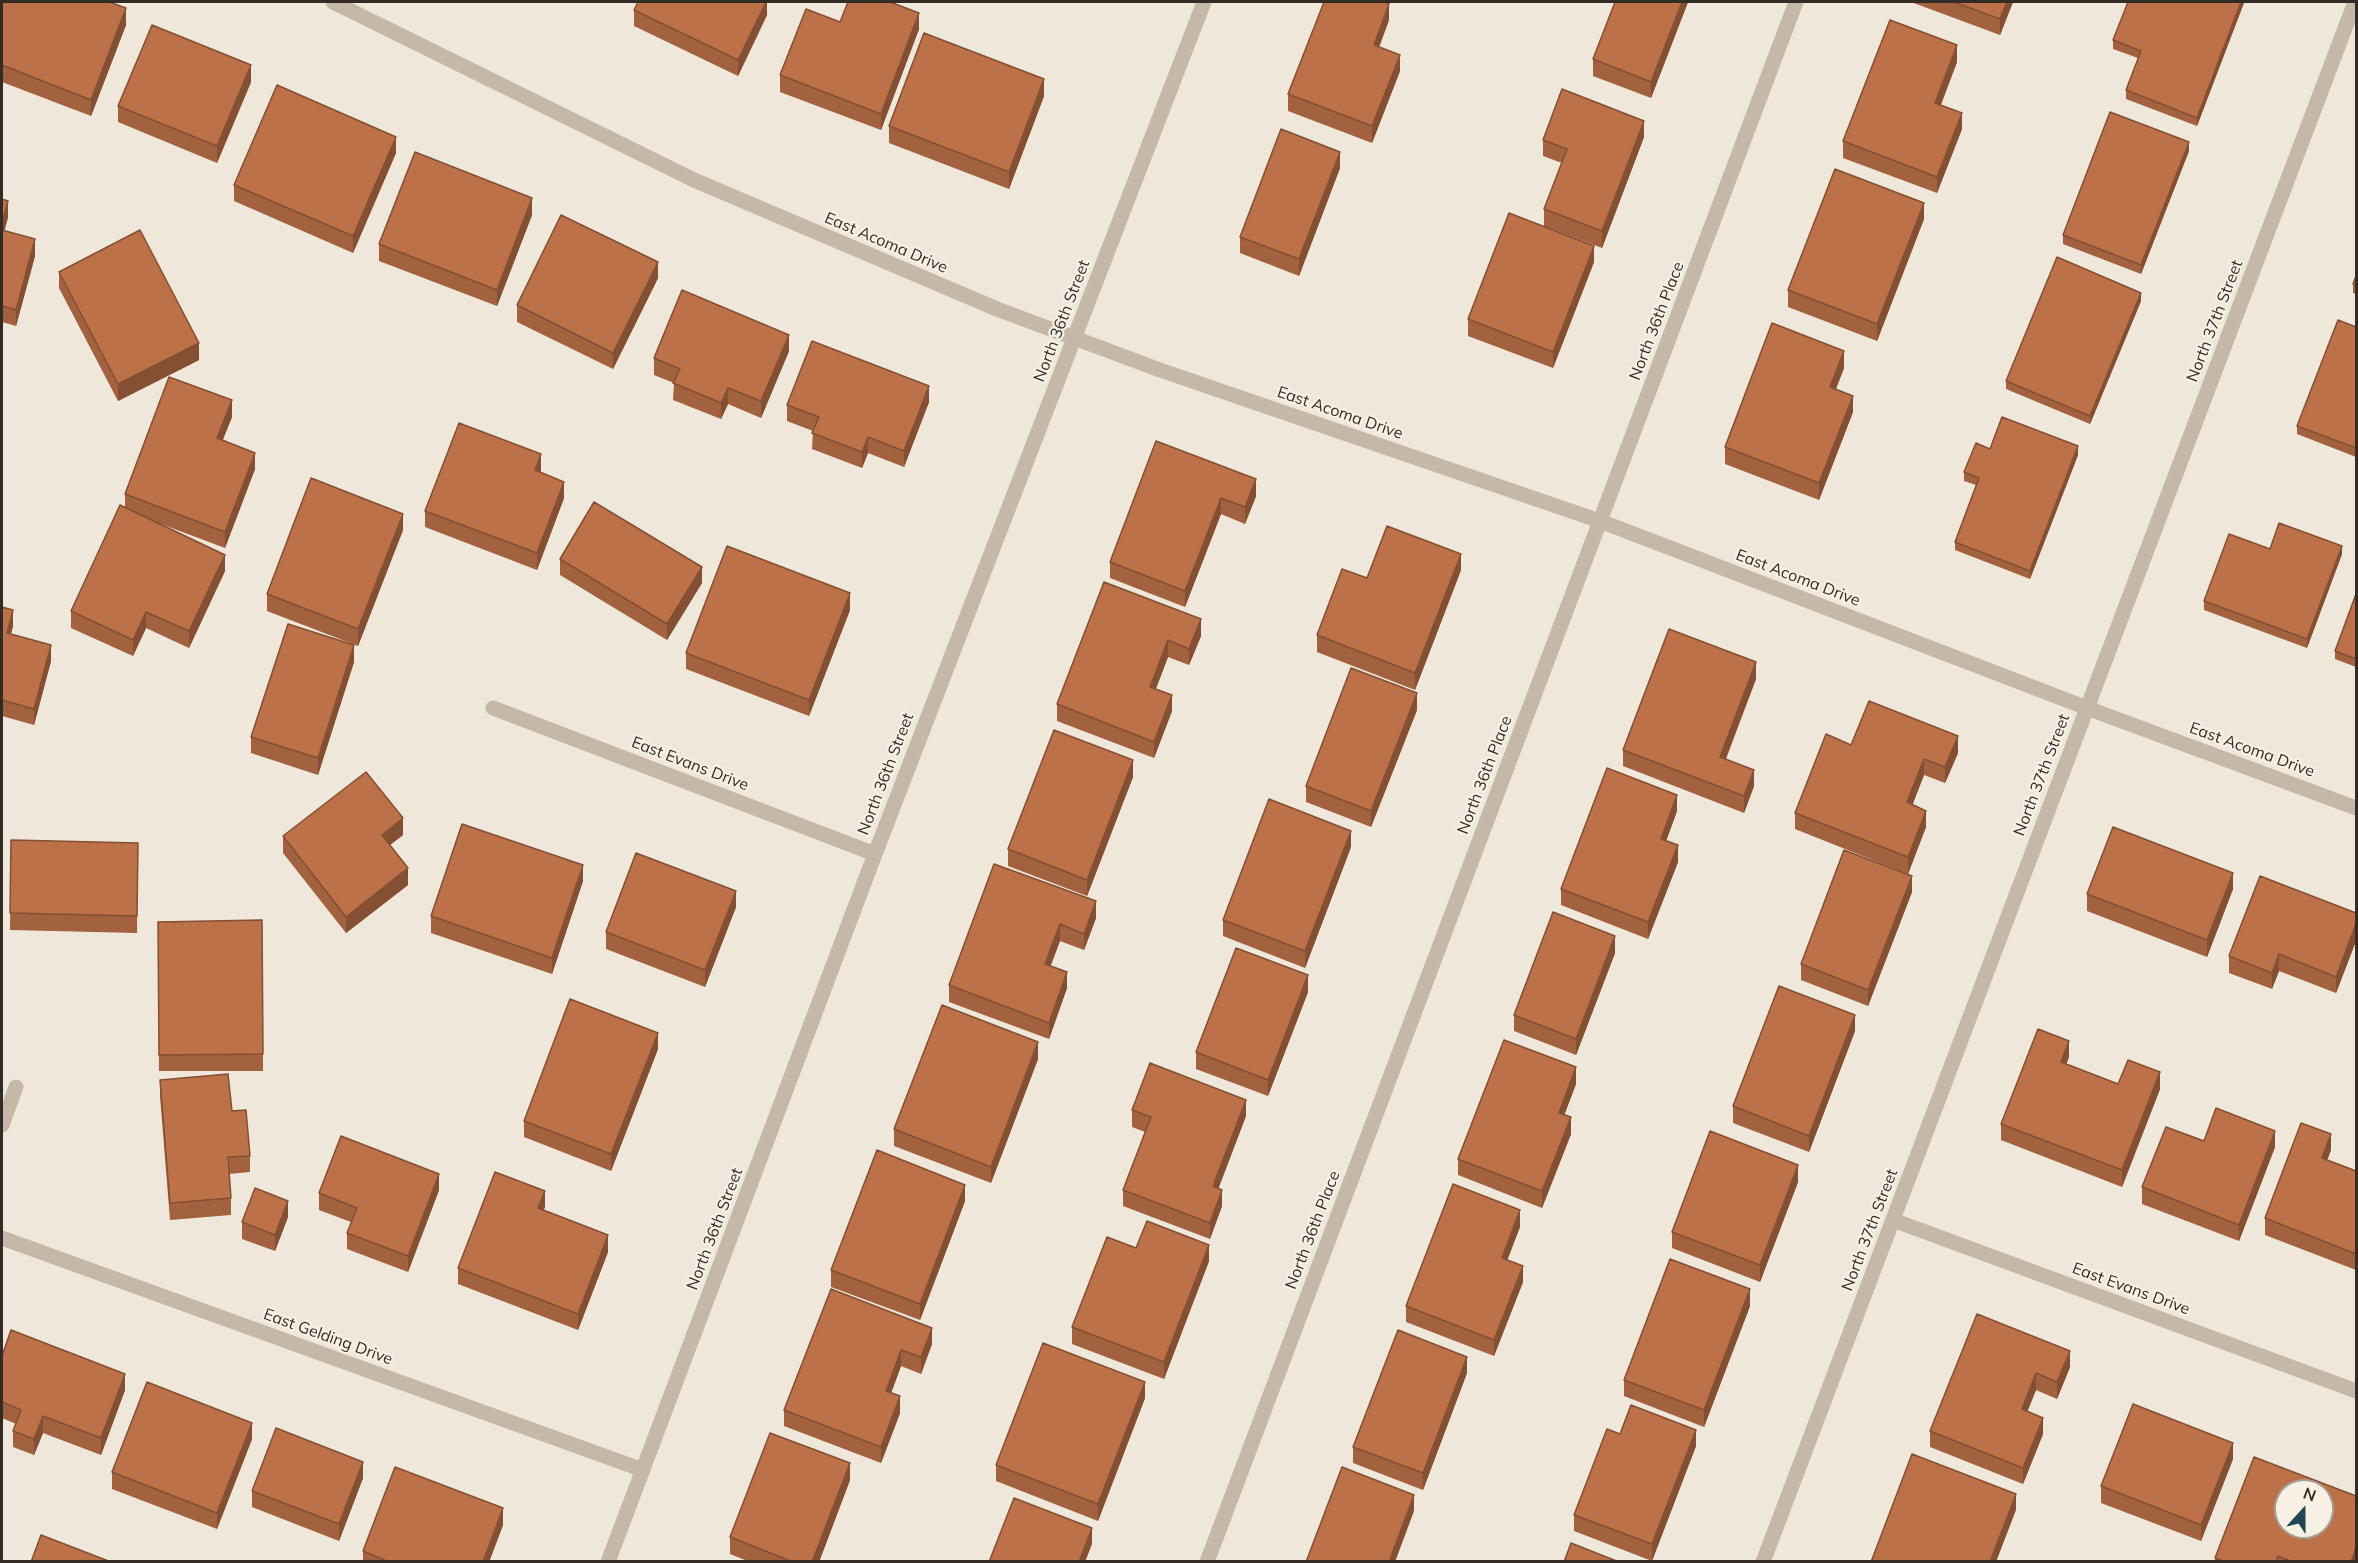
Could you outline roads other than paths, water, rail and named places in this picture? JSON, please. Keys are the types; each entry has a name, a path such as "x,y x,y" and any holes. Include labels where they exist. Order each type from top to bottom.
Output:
{"street":[{"name":"East Acoma Drive","path":"333,2 694,180 997,309 1160,370 1600,521 2087,708 2356,808"},
{"name":"North 36th Street","path":"608,1562 875,854 1204,2"},
{"name":"North 36th Place","path":"1207,1562 1796,2"},
{"name":"North 37th Street","path":"1763,1562 2355,2"},
{"name":"East Evans Drive","path":"493,708 875,854"},
{"path":"2,1125 16,1087"},
{"name":"East Evans Drive","path":"1893,1220 2356,1391"},
{"name":"East Gelding Drive","path":"2,1238 643,1470"}]}
